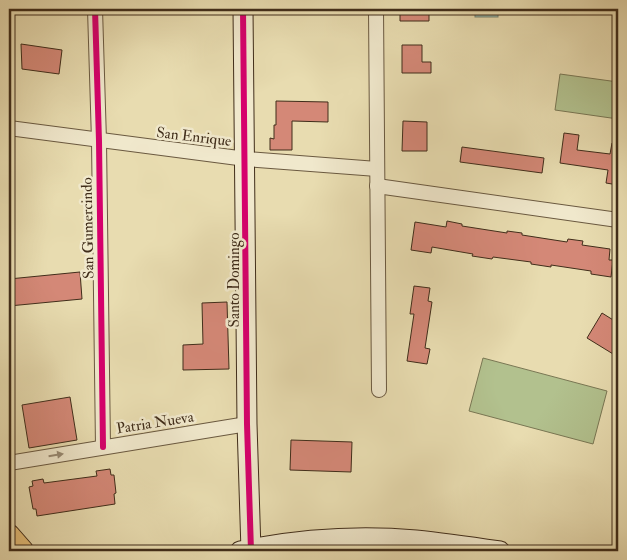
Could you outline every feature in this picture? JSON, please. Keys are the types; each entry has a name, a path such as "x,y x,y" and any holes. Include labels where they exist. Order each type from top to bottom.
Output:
{"main road":[{"path":"9,535 23,551"}],"street":[{"name":"San Gumercindo","path":"95,9 99,141 103,448"},
{"name":"Santo Domingo","path":"243,9 248,424 247,550"},
{"path":"376,9 379,390"},
{"name":"San Enrique","path":"9,128 246,159 377,168"},
{"path":"377,186 618,220"},
{"name":"Patria Nueva","path":"9,462 248,424"},
{"path":"247,550 315,540 381,539 416,540 500,551"}],"green space":[{"path":"560,74 618,82 618,119 555,110"},
{"path":"483,358 607,391 593,444 469,411"}],"water":[{"path":"475,9 498,9 498,17 475,17"}],"building":[{"path":"400,9 429,10 429,21 400,21"},
{"path":"21,44 62,50 59,74 22,69"},
{"path":"402,45 422,45 422,62 431,62 431,73 402,73"},
{"path":"276,101 328,102 328,122 292,121 292,150 270,150 270,138 274,139 274,125 276,125"},
{"path":"403,121 427,122 427,151 402,151"},
{"path":"564,133 579,135 577,150 610,154 612,143 618,144 618,185 606,183 608,170 560,163"},
{"path":"462,147 544,158 542,173 460,162"},
{"path":"447,221 462,224 462,226 507,233 507,231 522,233 522,235 567,242 568,239 583,241 582,245 610,249 609,260 613,260 611,277 591,274 591,271 551,265 551,267 531,264 531,262 493,257 492,259 472,256 473,254 432,247 431,253 411,250 415,222 446,227"},
{"path":"80,272 82,299 9,306 9,279"},
{"path":"414,286 430,288 428,301 432,302 425,348 430,349 427,364 407,361 414,314 410,314"},
{"path":"227,302 229,369 183,370 183,345 203,344 202,303"},
{"path":"602,313 618,323 618,357 587,338"},
{"path":"70,397 77,440 29,448 22,405"},
{"path":"291,440 352,442 351,472 290,470"},
{"path":"110,469 111,475 114,475 115,504 37,516 36,509 33,509 29,487 33,486 32,481 43,479 44,483 97,476 96,471"}],"cycle path":[{"path":"95,9 99,141 103,447"},
{"path":"243,9 247,424 251,551"}]}
